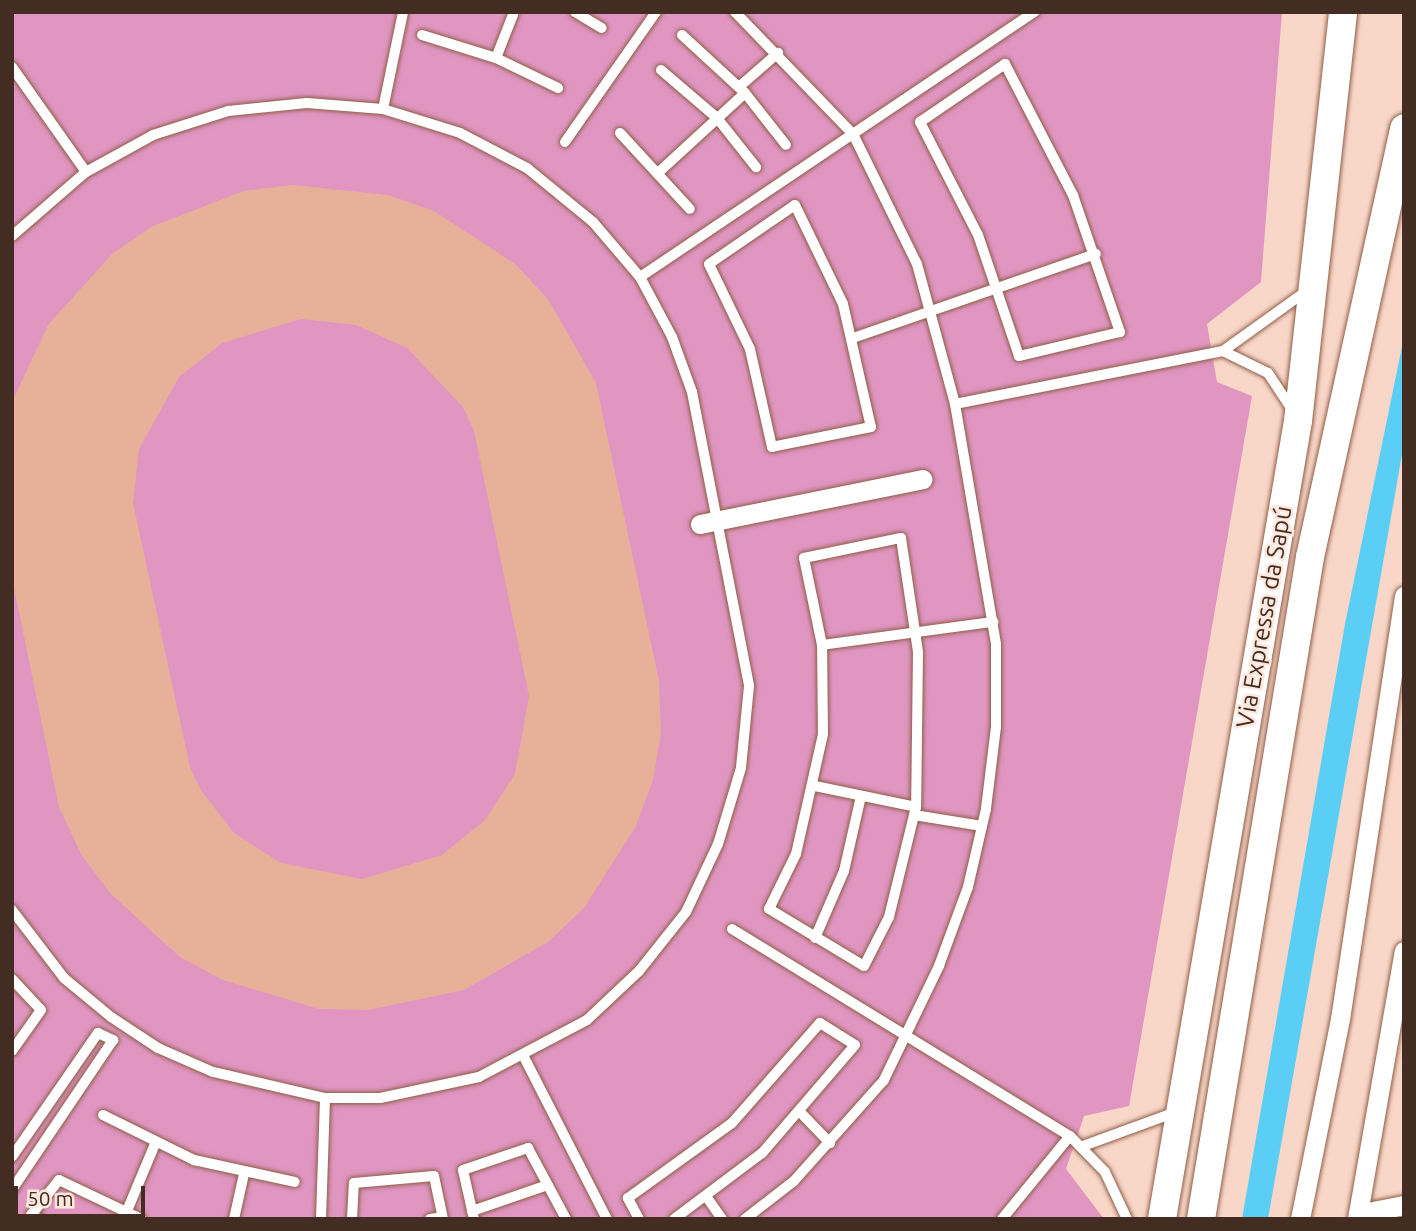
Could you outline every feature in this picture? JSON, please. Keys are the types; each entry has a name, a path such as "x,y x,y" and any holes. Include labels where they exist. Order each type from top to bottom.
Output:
{"main road":[{"name":"Via Expressa da Sapú","path":"1162,1219 1298,421 1343,12"},
{"name":"Via Expressa da Sapú","path":"1201,1219 1310,557 1404,128"}],"street":[{"path":"710,521 923,479"},
{"path":"1300,1219 1340,1019 1404,596"},
{"path":"1404,951 1358,1216 1404,1205"}],"lane":[{"path":"383,109 403,12"},
{"path":"496,58 514,12"},
{"path":"575,12 602,28"},
{"path":"565,142 656,12"},
{"path":"735,12 778,53 853,134 898,219 932,310 954,404 993,622 996,727 982,825 963,900 905,1038 884,1080 830,1143 745,1219"},
{"path":"640,276 1035,12"},
{"path":"422,35 496,58 558,88"},
{"path":"682,35 742,90 786,145"},
{"path":"660,171 717,118 778,53"},
{"path":"1005,64 1041,126 1096,254 1121,332 1019,356 1000,288 920,122 1005,64"},
{"path":"12,67 86,172"},
{"path":"661,70 717,118 756,167"},
{"path":"12,236 86,172 153,135 228,111 307,103 383,109 460,133 527,168 593,222 640,276 692,392 710,521 749,686 741,768 718,844 685,912 639,971 587,1020 524,1058 431,1090 325,1098 266,1088 158,1048 64,978 12,910"},
{"path":"620,133 660,171 690,209"},
{"path":"795,205 853,338 871,427 772,447 750,349 709,264 795,205"},
{"path":"853,338 1096,254"},
{"path":"954,404 1223,351 1314,285"},
{"path":"1223,351 1268,373 1298,421"},
{"path":"901,538 916,632 915,811 889,917 864,966 769,909 796,854 815,786 823,723 822,645 804,558 901,538"},
{"path":"822,645 993,622"},
{"path":"815,786 982,825"},
{"path":"815,938 844,870 861,796"},
{"path":"732,929 905,1038 1070,1136 1083,1146 1105,1172 1127,1219"},
{"path":"12,979 41,1010 13,1047"},
{"path":"639,1219 628,1198 732,1124 820,1023 855,1045 801,1114 708,1199 674,1219"},
{"path":"12,1157 98,1032 114,1040 12,1190"},
{"path":"524,1058 607,1219"},
{"path":"321,1219 325,1098"},
{"path":"1083,1146 1180,1110"},
{"path":"801,1114 830,1143"},
{"path":"103,1115 155,1144 244,1174 295,1182"},
{"path":"1002,1219 1070,1136"},
{"path":"125,1216 155,1144"},
{"path":"548,1185 473,1215 463,1170 528,1148 548,1185 566,1219"},
{"path":"234,1219 244,1174"},
{"path":"352,1219 354,1183 434,1177 442,1218 430,1219"},
{"path":"38,1219 31,1215 60,1180 125,1216 141,1219"},
{"path":"708,1199 722,1219"}],"shaded area":[{"path":"12,12 1282,12 1261,282 1207,324 1217,382 1252,396 1129,1106 1084,1116 1066,1169 1104,1219 12,1219"}],"water":[{"path":"1404,337 1404,443 1268,1219 1242,1219 1345,624"}],"building":[{"path":"292,185 388,195 434,211 515,264 548,299 596,383 659,681 661,732 653,780 636,826 584,908 548,942 464,990 368,1010 319,1009 223,980 180,957 111,894 82,856 59,807 12,578 12,402 48,325 113,253 153,226 244,191","holes":["301,319 356,325 407,348 463,407 474,431 529,696 515,774 485,820 442,855 362,879 281,863 234,833 200,789 190,767 133,503 139,449 179,377 222,343"]}]}
